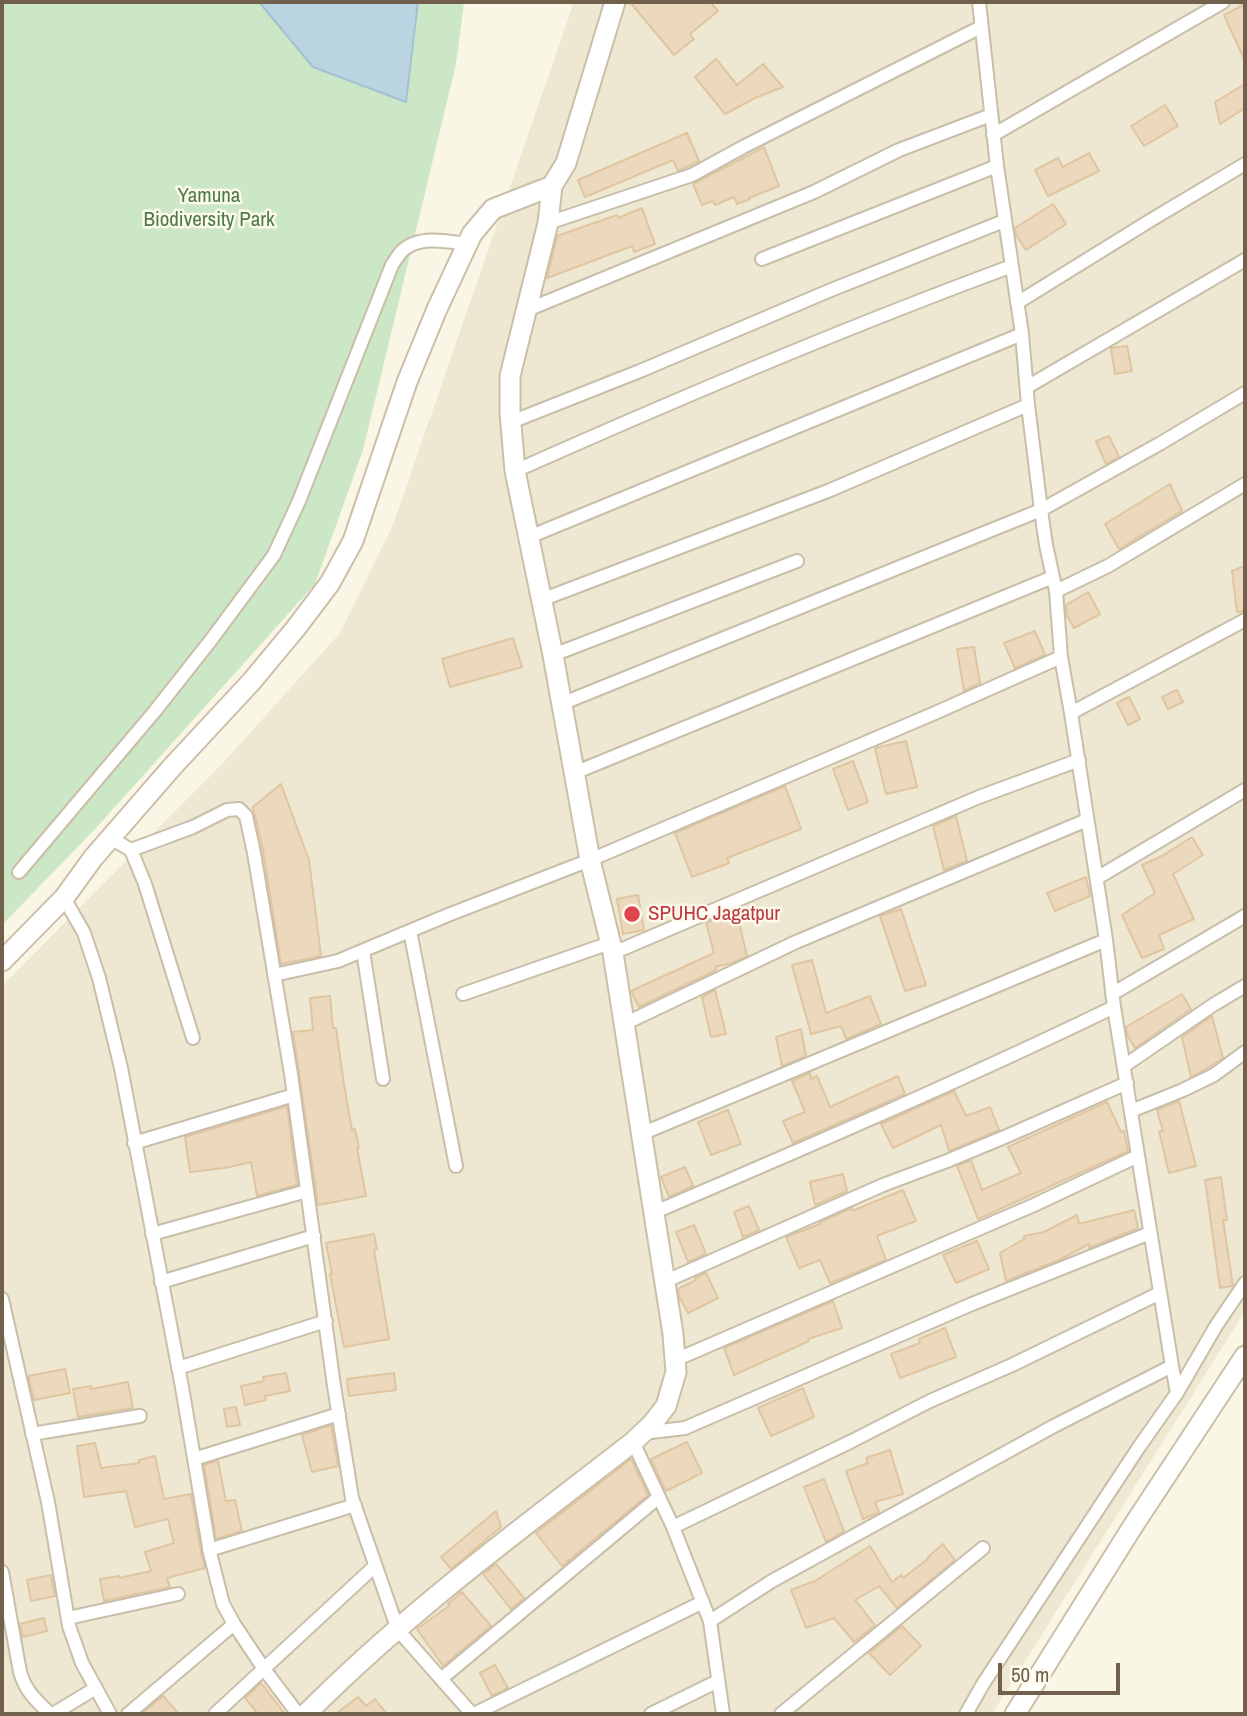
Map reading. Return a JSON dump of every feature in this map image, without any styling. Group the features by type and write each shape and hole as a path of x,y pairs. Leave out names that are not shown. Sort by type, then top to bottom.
{"street":[{"path":"306,1714 339,1681 452,1583 638,1438 666,1406 676,1372 666,1281 612,948 590,860 516,471 511,422 510,376 548,223 552,186 566,163 615,2"},
{"path":"979,2 1004,221 1022,334 1041,510 1056,591 1061,657 1177,1393"},
{"path":"993,135 1223,2"},
{"path":"548,223 692,175 981,27"},
{"path":"527,310 814,192 899,150 991,115"},
{"path":"1017,303 1245,164"},
{"path":"762,259 997,166"},
{"path":"2,961 64,898 93,858 251,681 330,583 353,541 407,382 471,234 493,209 552,186"},
{"path":"511,422 1004,221"},
{"path":"19,872 155,711 274,555 299,501 392,265 403,249 424,241 445,240 467,244"},
{"path":"1027,387 1245,260"},
{"path":"516,471 666,404 916,302 1012,266"},
{"path":"528,537 1022,334"},
{"path":"561,704 1041,510 1245,393"},
{"path":"541,600 828,491 1028,405"},
{"path":"1056,591 1108,566 1245,484"},
{"path":"553,655 797,561"},
{"path":"574,773 1053,577"},
{"path":"1071,713 1245,620"},
{"path":"274,975 338,961 590,860 1061,657"},
{"path":"463,994 612,948 979,797 1079,760"},
{"path":"1097,878 1245,790"},
{"path":"131,850 193,827 227,810 239,809 246,816 294,1095 339,1414 355,1504 398,1630 473,1714 703,1602"},
{"path":"624,1024 796,942 1087,820"},
{"path":"112,839 131,850 145,884 193,1038"},
{"path":"64,898 84,933 99,978 121,1068 178,1368 209,1550 223,1604 264,1670 298,1714"},
{"path":"655,1212 1004,1059 1113,1000 1245,916"},
{"path":"410,931 456,1166"},
{"path":"641,1134 1106,940"},
{"path":"363,951 383,1079"},
{"path":"1124,1066 1245,986"},
{"path":"1131,1111 1214,1075 1245,1052"},
{"path":"666,1281 883,1185 1007,1136 1127,1083"},
{"path":"134,1143 294,1095"},
{"path":"675,1360 1034,1205 1138,1156"},
{"path":"152,1234 307,1191"},
{"path":"638,1438 685,1428 972,1304 1150,1233"},
{"path":"161,1282 314,1236"},
{"path":"966,1714 1177,1393 1245,1283"},
{"path":"673,1527 930,1401 1012,1365 1160,1293"},
{"path":"2,1299 48,1502 68,1618 82,1663 110,1714"},
{"path":"178,1368 326,1321"},
{"path":"1015,1714 1133,1526 1245,1356"},
{"path":"710,1620 784,1574 1055,1426 1172,1366"},
{"path":"194,1459 339,1414"},
{"path":"32,1434 140,1416"},
{"path":"638,1438 659,1497 710,1620 723,1714"},
{"path":"441,1679 659,1497"},
{"path":"209,1550 355,1504"},
{"path":"781,1714 983,1548"},
{"path":"215,1714 375,1566"},
{"path":"2,1572 20,1672 29,1693 52,1714 96,1688"},
{"path":"68,1618 178,1594"},
{"path":"128,1714 234,1624"},
{"path":"651,1714 718,1681"}],"shaded area":[{"path":"574,2 1245,2 1245,1311 992,1714 2,1714 2,986 223,763 340,633 393,525"}],"green space":[{"name":"Yamuna Biodiversity Park","path":"2,2 464,2 456,64 363,450 315,584 96,828 2,925"}],"water":[{"path":"259,2 418,2 406,102 313,67"}],"building":[{"path":"630,2 710,2 718,11 690,34 694,39 674,55"},
{"path":"1245,4 1245,61 1224,15"},
{"path":"716,59 737,85 763,64 783,87 725,114 695,77"},
{"path":"1245,84 1245,108 1220,124 1215,102"},
{"path":"1165,105 1178,126 1144,146 1131,126"},
{"path":"687,133 699,161 678,171 673,160 585,197 578,180"},
{"path":"764,147 779,186 737,204 734,197 715,205 713,201 702,205 693,184"},
{"path":"1089,153 1099,171 1048,196 1035,170 1058,158 1063,167"},
{"path":"1053,204 1066,224 1026,250 1016,235 1015,228"},
{"path":"642,208 655,244 634,252 632,246 547,278 557,236"},
{"path":"1127,346 1132,371 1115,374 1111,348"},
{"path":"1109,436 1119,457 1106,464 1096,441"},
{"path":"1170,484 1182,511 1119,549 1105,524"},
{"path":"1245,566 1245,611 1237,612 1232,571"},
{"path":"1088,592 1100,614 1074,628 1067,616 1066,605"},
{"path":"1035,631 1045,655 1015,668 1004,643"},
{"path":"513,638 522,667 450,687 442,659"},
{"path":"974,647 980,683 964,691 957,649"},
{"path":"1177,690 1183,702 1168,709 1162,697"},
{"path":"1129,697 1140,719 1128,725 1117,703"},
{"path":"906,741 917,787 886,794 875,748"},
{"path":"853,761 868,802 848,810 833,769"},
{"path":"281,784 309,860 321,956 281,964 263,851 253,807"},
{"path":"785,786 801,829 727,858 729,863 692,877 675,833"},
{"path":"956,816 967,861 944,870 933,826"},
{"path":"1192,837 1203,855 1173,874 1194,919 1159,935 1164,949 1142,958 1122,915 1155,893 1142,865"},
{"path":"1086,877 1090,896 1055,911 1047,893"},
{"path":"638,895 644,930 623,934 617,899"},
{"path":"901,909 926,985 905,991 880,916"},
{"path":"736,910 747,956 715,967 716,970 639,1007 631,991 714,953 706,923"},
{"path":"812,960 826,1013 870,996 881,1024 846,1039 841,1026 811,1034 792,965"},
{"path":"715,990 726,1034 711,1037 702,997"},
{"path":"1182,994 1191,1009 1135,1048 1127,1035 1126,1027"},
{"path":"330,996 333,1028 336,1028 352,1130 355,1129 366,1196 318,1205 293,1032 313,1030 310,998"},
{"path":"1212,1016 1223,1058 1191,1077 1182,1037"},
{"path":"801,1029 806,1056 782,1066 776,1037"},
{"path":"810,1073 811,1079 817,1076 830,1107 898,1076 905,1094 793,1143 783,1121 805,1112 792,1081"},
{"path":"954,1091 966,1116 990,1107 999,1130 949,1151 941,1125 893,1148 881,1124"},
{"path":"1179,1101 1196,1166 1169,1173 1157,1110"},
{"path":"1107,1102 1121,1132 1124,1131 1128,1151 978,1219 957,1166 971,1160 982,1190 1021,1173 1008,1147"},
{"path":"287,1106 297,1185 257,1196 251,1162 190,1172 185,1137"},
{"path":"728,1110 741,1144 711,1155 698,1122"},
{"path":"685,1167 693,1186 669,1197 661,1177"},
{"path":"843,1174 847,1191 815,1205 810,1182"},
{"path":"1221,1177 1227,1220 1223,1220 1233,1286 1220,1288 1205,1180"},
{"path":"903,1190 916,1221 877,1236 886,1260 830,1283 820,1260 799,1268 786,1237 852,1208 852,1211"},
{"path":"749,1206 759,1230 743,1237 734,1212"},
{"path":"1134,1210 1138,1228 1089,1248 1089,1244 1059,1260 1006,1281 1000,1253 1024,1239 1024,1236 1044,1232 1077,1215 1079,1224"},
{"path":"694,1225 706,1254 688,1262 676,1232"},
{"path":"374,1234 377,1249 374,1250 389,1339 344,1347 326,1243"},
{"path":"977,1241 989,1269 956,1283 943,1255"},
{"path":"706,1273 718,1298 688,1313 678,1289"},
{"path":"833,1301 842,1328 808,1339 809,1341 734,1375 724,1348"},
{"path":"945,1328 956,1357 900,1378 891,1354 920,1343 919,1339"},
{"path":"65,1369 70,1393 34,1400 28,1376"},
{"path":"286,1373 290,1391 265,1396 266,1400 245,1405 241,1386 264,1381 263,1377"},
{"path":"394,1373 396,1390 349,1396 347,1379"},
{"path":"128,1382 133,1408 78,1417 73,1389 91,1386 91,1389"},
{"path":"803,1388 814,1417 771,1436 758,1408"},
{"path":"236,1407 240,1425 227,1427 224,1409"},
{"path":"331,1425 338,1466 312,1472 302,1435"},
{"path":"687,1442 702,1473 666,1491 651,1459"},
{"path":"95,1443 101,1468 139,1463 139,1460 155,1456 164,1499 191,1494 205,1568 167,1578 170,1587 104,1601 100,1579 151,1571 145,1552 174,1543 168,1519 135,1527 126,1491 84,1497 77,1446"},
{"path":"890,1450 903,1494 875,1502 879,1512 863,1519 846,1471 868,1463 866,1458"},
{"path":"631,1459 648,1495 562,1566 536,1533"},
{"path":"218,1461 226,1501 235,1500 242,1531 216,1539 204,1465"},
{"path":"824,1479 844,1531 826,1542 804,1487"},
{"path":"496,1511 501,1527 451,1569 441,1557"},
{"path":"943,1544 955,1560 897,1608 879,1586 855,1600 875,1625 854,1642 834,1618 806,1628 791,1590 815,1581 870,1546 892,1582 901,1575 903,1578"},
{"path":"496,1564 524,1598 511,1609 483,1574"},
{"path":"51,1575 55,1596 31,1601 27,1580"},
{"path":"462,1592 491,1626 443,1666 417,1629 449,1606"},
{"path":"44,1618 47,1631 23,1637 20,1624"},
{"path":"902,1626 921,1646 890,1675 869,1653"},
{"path":"495,1665 508,1688 492,1696 480,1673"},
{"path":"261,1683 285,1714 258,1714 245,1698"},
{"path":"163,1696 179,1714 141,1714"},
{"path":"358,1697 366,1706 375,1699 387,1714 336,1714"}],"place":[{"name":"SPUHC Jagatpur","path":"632,914"}]}
